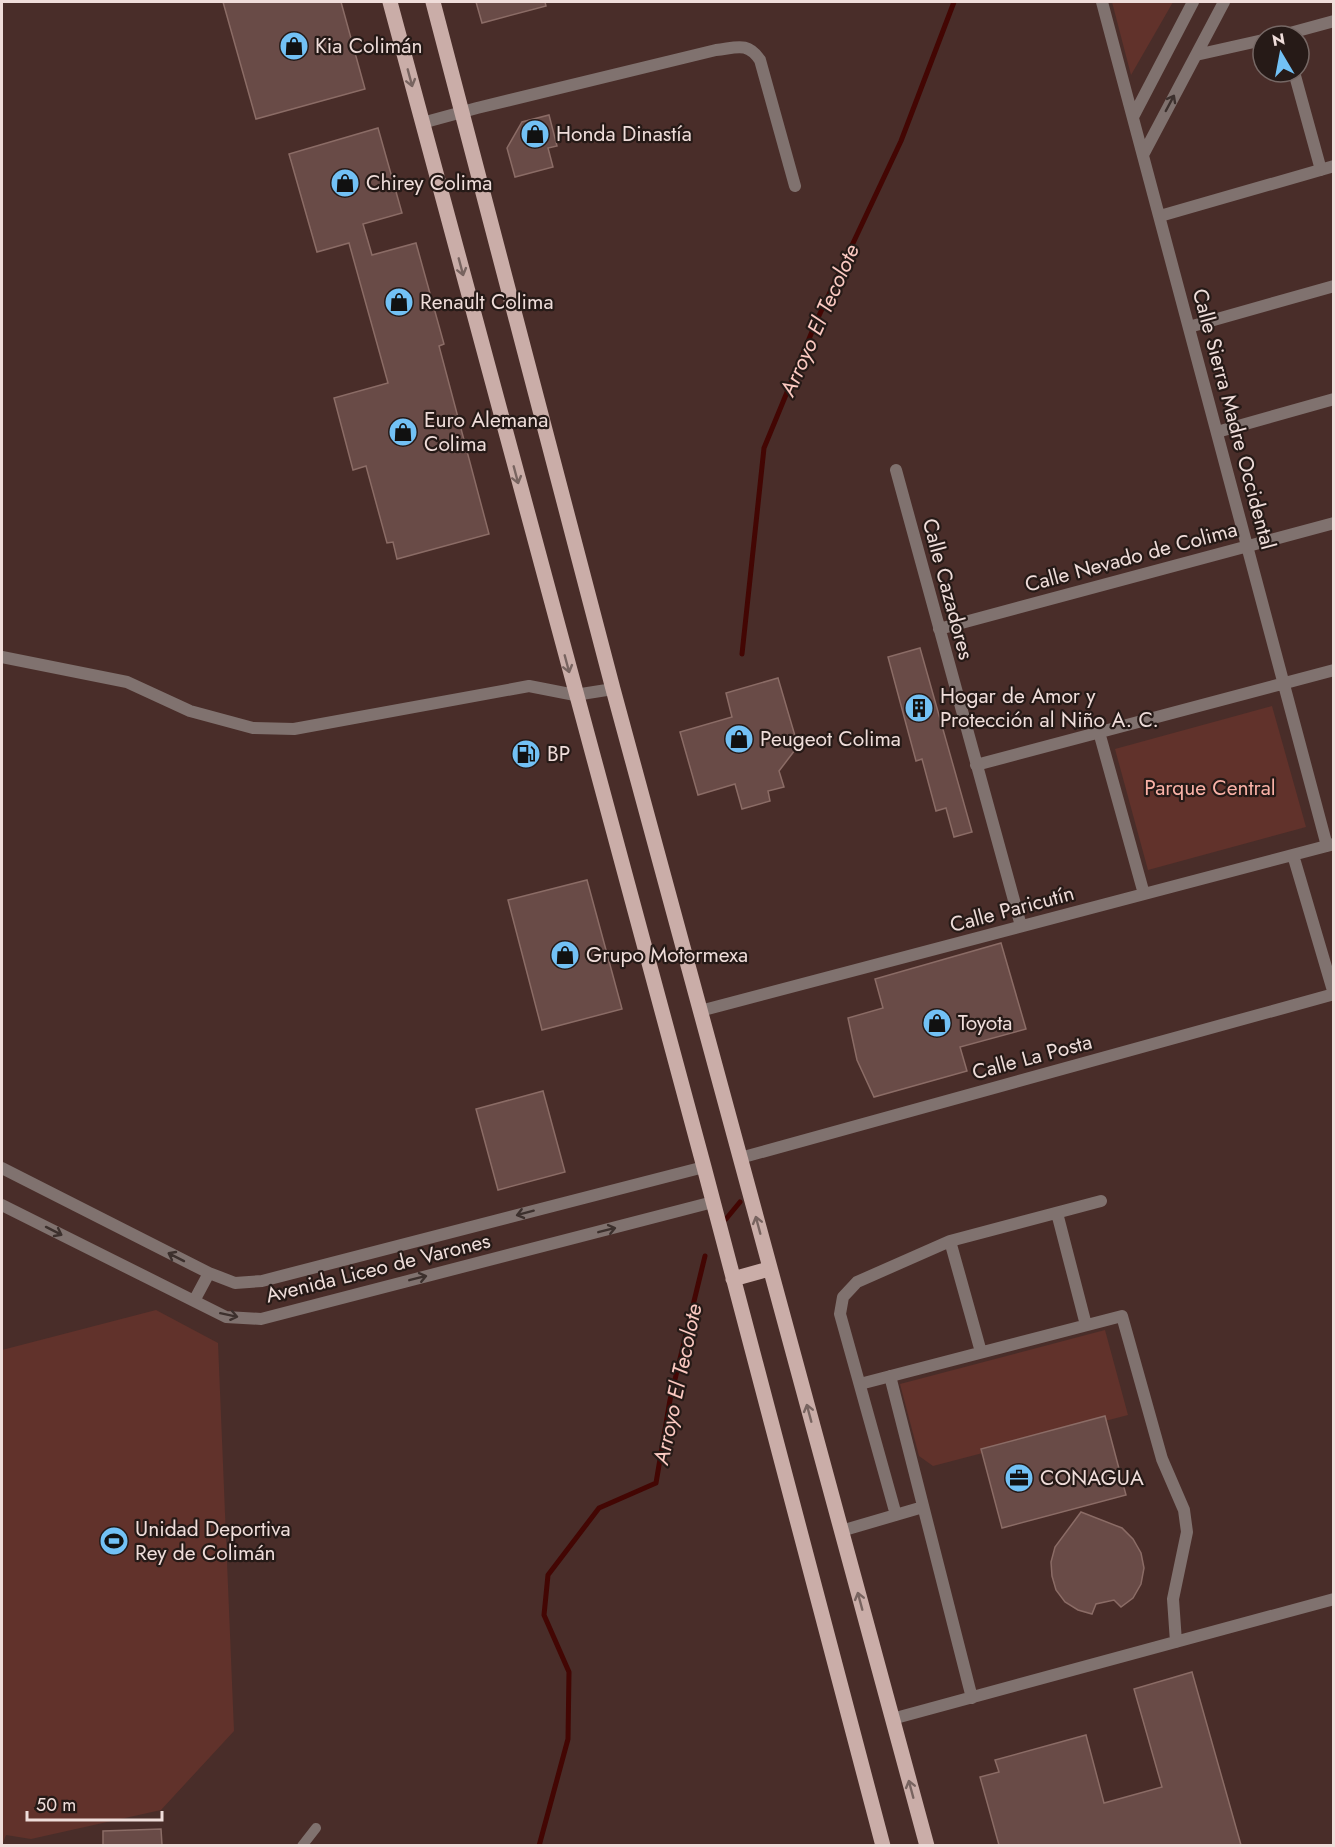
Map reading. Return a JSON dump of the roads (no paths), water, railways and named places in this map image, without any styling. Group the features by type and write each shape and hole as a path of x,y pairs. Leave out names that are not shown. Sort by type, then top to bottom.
{"main road":[{"path":"390,2 704,1167 883,1845"},
{"path":"433,2 613,689 927,1845"},
{"path":"733,1279 770,1269"}],"street":[{"name":"Calle Sierra Madre Occidental","path":"1102,2 1284,683 1330,845"},
{"path":"1133,117 1193,2"},
{"path":"1143,155 1224,2"},
{"path":"1311,28 1334,21"},
{"path":"1196,55 1251,43"},
{"path":"422,123 716,50 745,47 753,50 760,60 795,186"},
{"path":"1296,84 1321,170"},
{"path":"1160,216 1334,166"},
{"path":"1189,327 1334,286"},
{"path":"1217,432 1334,399"},
{"name":"Calle Cazadores","path":"896,470 1021,926"},
{"name":"Calle Nevado de Colima","path":"939,629 1334,523"},
{"path":"2,657 127,682 190,711 253,728 294,729 529,686 575,695 613,689"},
{"path":"976,765 1334,670"},
{"path":"1099,732 1144,894"},
{"name":"Calle Paricutín","path":"700,1011 1330,845"},
{"path":"1293,855 1334,994"},
{"name":"Calle La Posta","path":"740,1158 1334,994"},
{"name":"Avenida Liceo de Varones","path":"2,1168 209,1273 235,1283 262,1281 704,1167"},
{"path":"896,1515 840,1314 843,1297 856,1282 950,1241 1101,1201"},
{"name":"Avenida Liceo de Varones","path":"2,1205 226,1317 261,1319 713,1202"},
{"path":"1057,1213 1086,1325"},
{"path":"950,1241 981,1352"},
{"path":"194,1301 209,1273"},
{"path":"860,1384 1122,1316 1162,1459 1184,1510 1186,1532 1173,1599 1176,1642"},
{"path":"890,1376 972,1698"},
{"path":"841,1531 923,1508"},
{"path":"892,1719 1334,1599"}],"lane":[{"path":"302,1845 316,1828"}],"waterway":[{"name":"Arroyo El Tecolote","path":"742,654 764,448 816,322 901,141 954,2"},
{"name":"Arroyo El Tecolote","path":"726,1219 740,1202"},
{"name":"Arroyo El Tecolote","path":"539,1846 568,1739 569,1672 544,1615 548,1575 599,1508 656,1483 670,1400 705,1256"}],"place":[{"name":"Kia Colimán","path":"294,46"},
{"name":"Honda Dinastía","path":"535,134"},
{"name":"Chirey Colima","path":"345,183"},
{"name":"Renault Colima","path":"399,302"},
{"name":"Euro Alemana Colima","path":"403,432"},
{"name":"Hogar de Amor y Protección al Niño A. C.","path":"919,708"},
{"name":"Peugeot Colima","path":"739,739"},
{"name":"BP","path":"526,754"},
{"name":"Grupo Motormexa","path":"565,955"},
{"name":"Toyota","path":"937,1023"},
{"name":"CONAGUA","path":"1019,1478"},
{"name":"Unidad Deportiva Rey de Colimán","path":"114,1541"}],"park label":[{"name":"Parque Central","path":"1210,788"}]}
